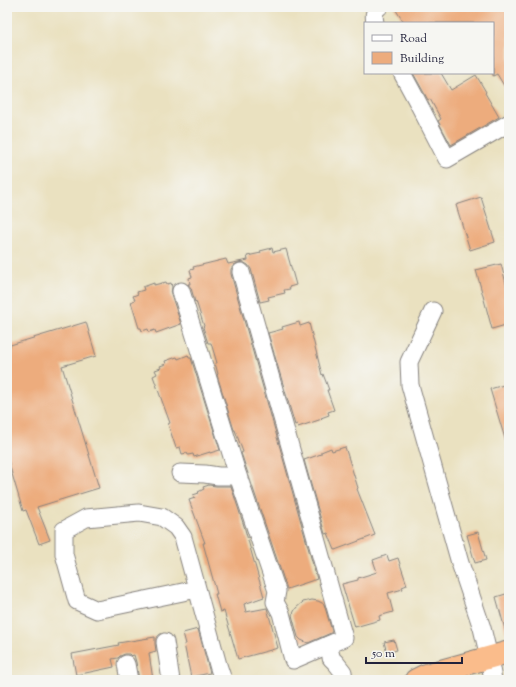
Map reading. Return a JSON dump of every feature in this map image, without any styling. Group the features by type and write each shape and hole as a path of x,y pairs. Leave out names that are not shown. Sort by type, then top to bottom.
{"highway":[{"path":"416,680 426,675 499,654"}],"street":[{"path":"375,22 374,14 379,7"},
{"path":"403,74 447,159 509,123"},
{"path":"181,291 238,476 277,591 275,602 281,613 293,660 344,638 240,272"},
{"path":"433,311 409,362 410,385 460,563 482,628 499,654 493,680"},
{"path":"180,473 238,476"},
{"path":"197,589 97,610 77,601 64,554 64,530 86,518 140,513 162,517 176,527 183,538 223,680"},
{"path":"165,642 171,680"},
{"path":"328,645 331,658 343,672 344,680"}],"building":[{"path":"394,7 509,7 509,94 497,74 493,76 494,22 403,22"},
{"path":"414,74 442,74 451,90 476,75 499,117 451,145 438,121 441,119 430,99 428,100"},
{"path":"481,197 495,242 470,250 456,205"},
{"path":"272,248 273,252 286,249 296,285 289,287 290,289 284,290 285,293 268,297 269,300 260,302 251,269 248,265 243,262 234,265 231,269 231,274 317,579 287,589 241,453 243,452 234,430 217,375 215,363 217,363 211,343 208,343 196,301 195,302 191,288 188,284 190,284 189,278 192,277 190,270 194,269 193,267 226,259 228,264 248,260 247,256 261,253 260,251"},
{"path":"501,264 509,295 509,324 492,329 476,270"},
{"path":"166,282 167,284 171,283 171,294 181,324 156,333 155,330 149,332 148,329 142,331 141,328 139,328 131,302 135,300 133,296 138,294 137,292 144,290 143,287 154,283 154,285"},
{"path":"86,322 96,356 62,366 99,488 37,507 50,540 39,544 26,510 23,511 7,457 7,346"},
{"path":"299,322 300,326 309,323 322,375 323,374 329,390 327,390 334,410 328,412 329,415 321,418 322,419 298,427 297,424 295,425 268,333 283,329 282,327"},
{"path":"188,355 189,358 191,358 220,450 194,457 193,454 182,454 180,447 176,448 168,424 170,423 153,376 157,374 155,370 166,364 165,361 177,357 178,359"},
{"path":"507,384 509,390 509,442 506,442 490,389"},
{"path":"345,447 358,488 357,489 375,535 335,550 328,533 325,534 304,460 321,454 321,452 331,448 332,451"},
{"path":"209,485 231,486 264,597 244,604 246,612 267,608 278,648 238,659 224,611 220,612 215,594 217,594 203,543 205,543 189,500 195,498 193,495 204,489 203,487"},
{"path":"478,532 486,560 475,563 467,535"},
{"path":"387,555 389,561 398,558 407,585 402,587 403,589 388,593 393,612 379,616 380,620 355,627 342,584 358,580 358,578 377,572 373,560"},
{"path":"509,593 509,632 506,633 496,597"},
{"path":"312,600 324,604 332,631 331,633 308,643 298,637 292,615 296,608 303,602"},
{"path":"198,629 210,673 191,677 183,633"},
{"path":"155,637 156,651 149,653 153,680 139,680 134,655 131,656 129,654 112,659 114,667 76,675 72,654 119,645 118,643"},
{"path":"394,640 397,650 387,653 384,642"}]}
